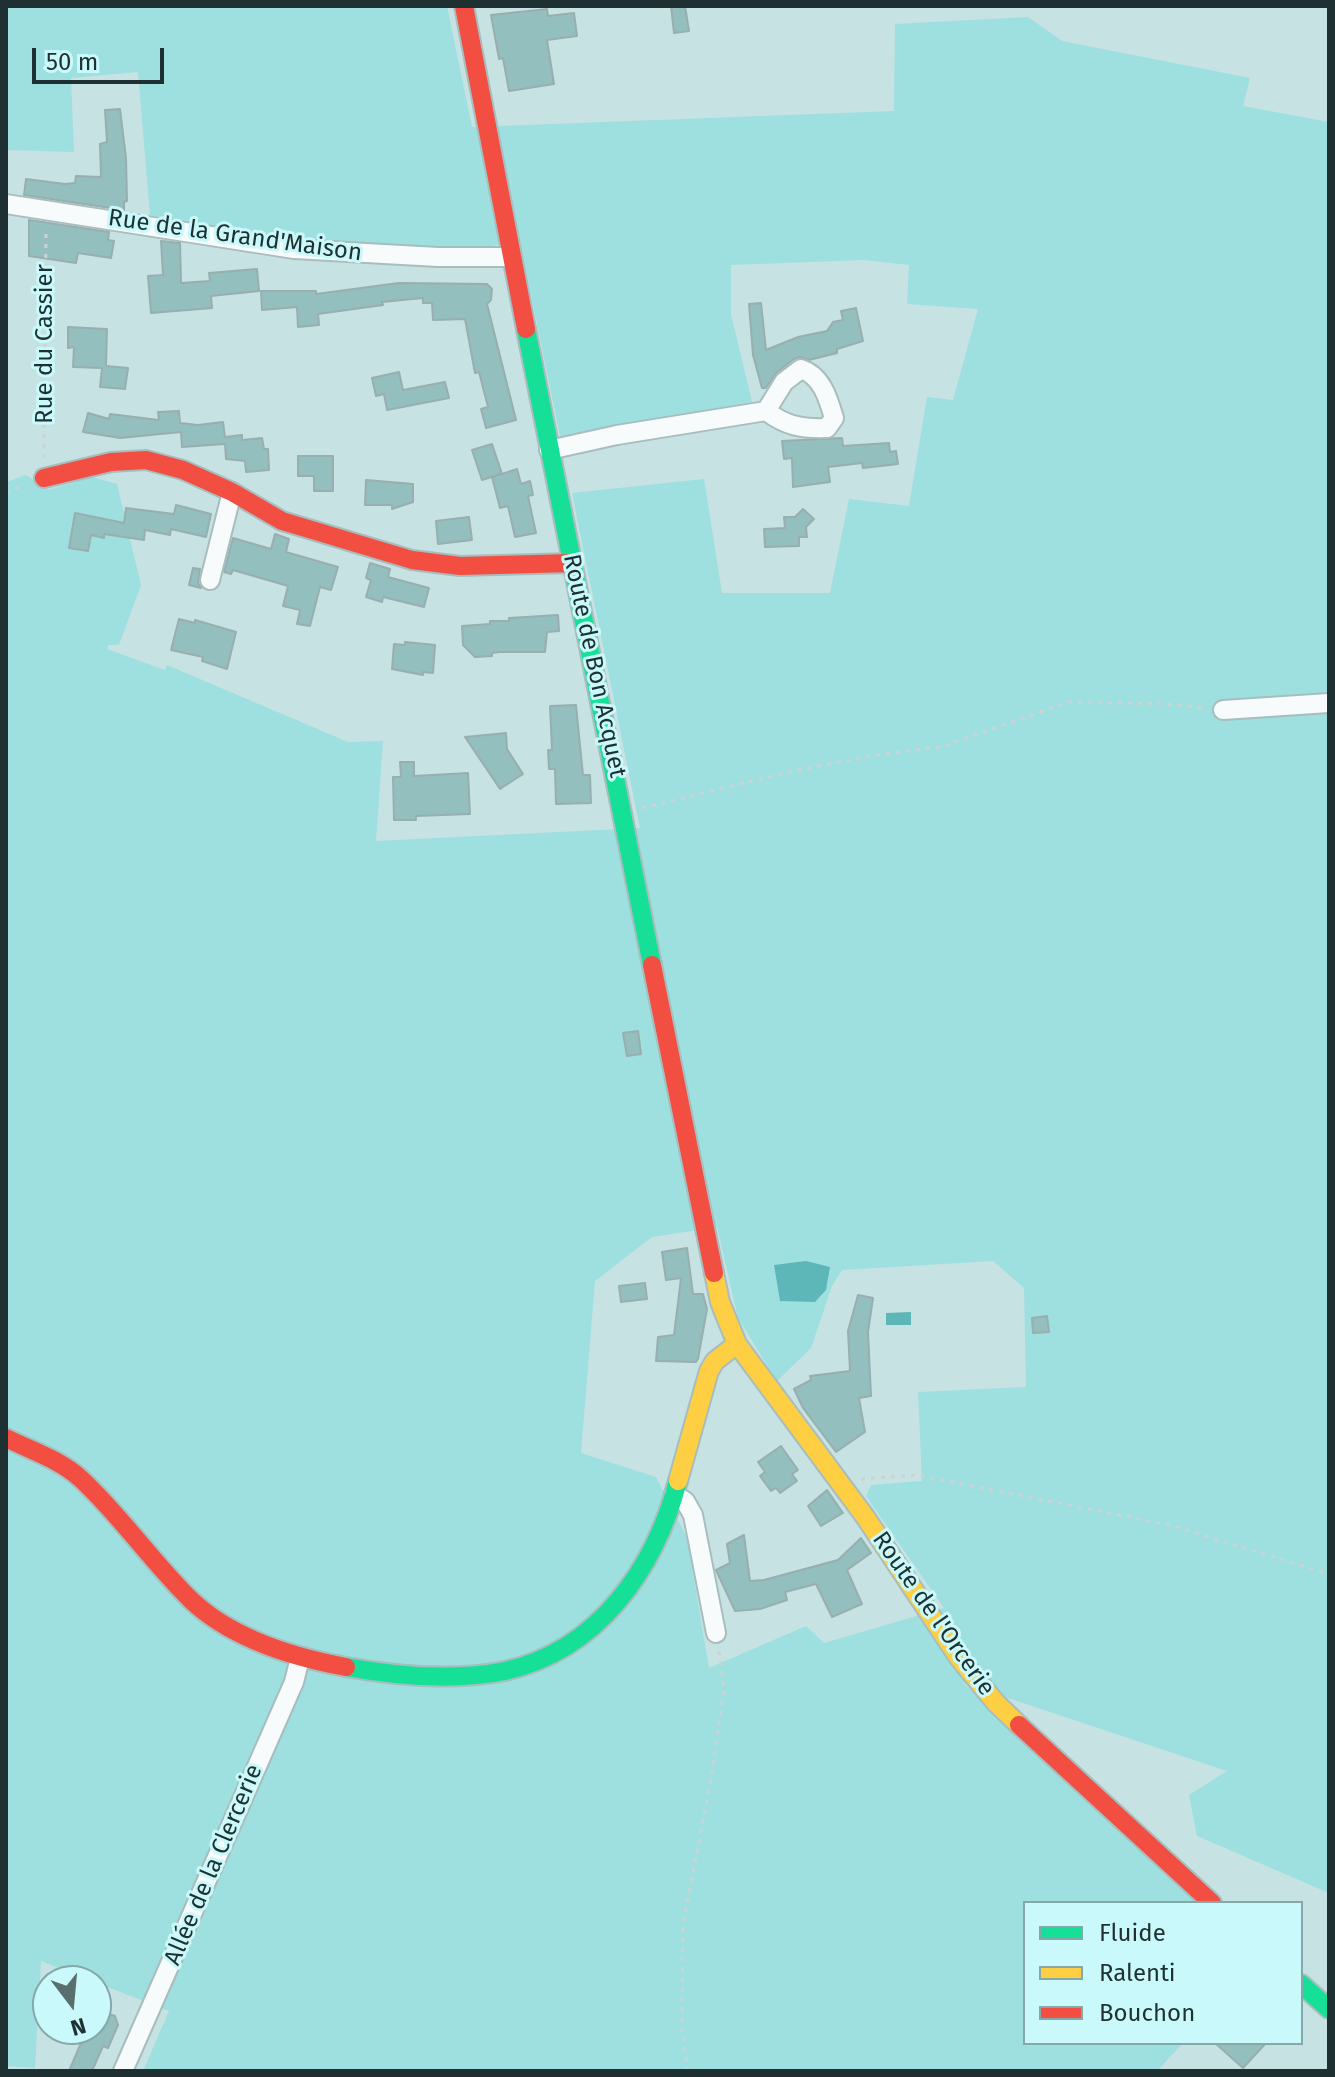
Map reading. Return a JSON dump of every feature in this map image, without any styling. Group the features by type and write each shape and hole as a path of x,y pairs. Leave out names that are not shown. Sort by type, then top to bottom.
{"street":[{"name":"Route de Bon Acquet","path":"464,6 549,450 717,1288 728,1325"},
{"name":"Rue de la Grand'Maison","path":"6,204 294,249 438,257 512,257"},
{"path":"549,450 617,435 766,411"},
{"path":"44,478 111,462 146,460 183,470 232,492 282,521 412,560 460,566 573,563"},
{"path":"210,580 232,492"},
{"path":"1223,710 1329,703"},
{"name":"Route de l'Orcerie","path":"728,1325 737,1344 866,1518 959,1658 996,1703 1210,1901"},
{"path":"6,1438 79,1477 166,1574 211,1618 237,1633 300,1658 334,1666 390,1674 482,1675 513,1668 552,1652 611,1609 639,1574 660,1537 710,1367 737,1344"},
{"path":"674,1494 685,1501 693,1515 716,1633"},
{"name":"Allée de la Clercerie","path":"123,2071 294,1682 300,1658"},
{"path":"1303,1986 1329,2009"}],"path":[{"name":"Rue du Cassier","path":"44,478 46,210"},
{"path":"624,812 793,771 940,747 1069,702 1166,704 1223,710"},
{"path":"838,1481 917,1475 1170,1525 1329,1574"},
{"path":"688,2071 682,2032 683,1925 711,1779 724,1689 716,1633"}],"shaded area":[{"path":"6,6 447,6 472,127 894,111 895,24 1028,17 1062,41 1250,78 1243,106 1329,122 1329,1893 1197,1836 1189,1795 1227,1771 963,1683 1222,1901 1023,1901 1023,2045 1181,2045 1157,2071 143,2071 169,2011 112,1989 112,1965 51,1965 41,1961 41,1965 32,1965 35,2068 6,2066 6,482 26,475 48,490 92,477 117,484 141,585 119,645 108,645 107,649 165,670 167,665 348,742 383,741 376,841 640,828 572,493 704,479 722,593 830,593 849,499 909,506 927,397 953,400 978,309 907,304 909,265 864,260 731,265 731,314 752,402 560,436 520,241 480,248 370,245 248,234 150,215 138,72 71,78 74,152 6,150","holes":["717,1227 738,1318 777,1381 811,1348 832,1286 842,1270 993,1261 1024,1288 1026,1387 918,1392 922,1481 871,1485 866,1496 944,1608 824,1643 806,1626 709,1668 687,1538 656,1477 581,1453 595,1281 652,1237"]},
{"path":"806,1261 830,1267 826,1290 815,1302 780,1301 774,1265"},
{"path":"911,1312 911,1325 886,1325 886,1313"}],"building":[{"path":"671,6 685,6 689,31 674,33"},
{"path":"547,9 548,16 574,13 577,36 547,40 554,84 509,91 491,15"},
{"path":"120,109 126,158 127,201 124,202 124,210 24,195 26,179 65,184 75,183 76,176 101,177 100,144 107,142 105,110"},
{"path":"29,220 109,232 108,240 114,241 111,258 78,253 76,263 29,256"},
{"path":"161,241 180,243 181,283 210,281 209,273 257,269 259,291 211,296 212,308 151,313 148,276 163,275"},
{"path":"399,283 487,284 492,289 491,300 487,304 516,420 486,428 481,409 488,407 479,372 475,373 465,319 433,320 432,303 423,303 423,298 318,314 319,325 298,327 297,307 262,310 261,291 316,291 316,294"},
{"path":"761,303 766,350 798,337 827,331 833,322 843,320 841,311 856,308 863,341 837,349 837,353 809,360 794,359 776,373 766,388 762,388 753,355 749,304"},
{"path":"68,327 107,329 106,366 128,368 125,389 100,387 102,368 73,367 74,347 68,348"},
{"path":"399,372 403,390 445,382 449,398 387,410 384,394 376,396 372,378"},
{"path":"179,411 180,423 198,425 223,422 225,437 242,435 242,440 262,438 264,449 268,449 269,470 246,472 245,461 226,459 225,444 182,447 181,432 120,438 83,432 88,413 109,419 110,414 159,420 158,412"},
{"path":"842,438 843,446 889,443 890,452 896,451 898,464 863,468 862,463 828,467 830,482 793,487 792,458 784,459 782,441"},
{"path":"492,444 502,474 517,469 521,484 530,481 533,495 528,496 536,533 515,537 508,506 500,508 492,477 501,474 482,480 472,450"},
{"path":"298,456 333,456 333,491 314,491 314,476 298,476"},
{"path":"366,480 413,484 413,502 392,509 392,505 365,505"},
{"path":"176,505 211,514 206,537 171,529 170,535 145,530 144,540 91,535 88,551 69,548 75,513 124,523 126,508 174,514"},
{"path":"803,509 814,519 806,527 807,537 799,537 799,546 765,547 764,529 785,528 784,517 795,517"},
{"path":"469,517 472,540 438,544 436,521"},
{"path":"275,534 289,539 286,552 338,567 331,590 320,587 310,626 297,624 300,610 283,606 288,586 233,570 231,574 224,572 233,538 271,549"},
{"path":"370,563 390,569 388,577 429,588 424,607 383,597 382,602 366,597 371,580 366,578"},
{"path":"193,568 200,569 198,583 201,588 189,585"},
{"path":"558,615 559,631 547,632 545,652 500,652 475,657 463,645 462,626 509,621 509,618"},
{"path":"179,619 195,623 195,620 236,632 227,669 202,661 203,657 171,650"},
{"path":"405,642 435,645 433,673 423,672 423,675 392,669 394,644 405,645"},
{"path":"576,705 583,775 590,775 591,803 556,804 555,769 549,769 548,750 552,750 550,706"},
{"path":"506,733 507,749 523,774 500,789 465,737"},
{"path":"400,762 414,762 414,776 468,773 470,814 394,820 393,777 401,777"},
{"path":"638,1031 641,1054 627,1056 623,1033"},
{"path":"687,1248 693,1294 703,1294 707,1309 698,1359 696,1362 656,1361 658,1337 674,1335 681,1278 666,1280 662,1252"},
{"path":"645,1283 647,1299 621,1302 619,1286"},
{"path":"858,1295 873,1298 868,1332 871,1396 859,1398 865,1432 836,1452 803,1408 794,1389 811,1380 810,1376 850,1371 848,1331"},
{"path":"1047,1316 1049,1332 1033,1333 1032,1318"},
{"path":"781,1446 798,1470 792,1474 797,1481 780,1493 776,1488 771,1491 760,1476 765,1472 758,1462"},
{"path":"827,1490 843,1513 821,1526 808,1506"},
{"path":"744,1535 750,1581 838,1560 861,1538 871,1553 847,1570 862,1604 832,1617 816,1584 785,1592 787,1600 760,1609 735,1611 716,1570 730,1563 727,1544"},
{"path":"112,2015 118,2025 112,2039"},
{"path":"80,2045 109,2045 108,2048 103,2046 92,2071 69,2071"},
{"path":"1217,2045 1264,2045 1243,2068"}],"traffic: fast":[{"path":"526,329 652,965"},
{"path":"346,1667 385,1673 466,1676 505,1671 538,1660 568,1645 595,1625 638,1574 668,1513 678,1481"},
{"path":"1303,1986 1329,2009"}],"traffic: slow":[{"path":"714,1273 720,1302 737,1344 866,1518 959,1658 996,1703 1019,1725"},
{"path":"678,1481 709,1371 715,1361 737,1344"}],"traffic: jam":[{"path":"464,6 526,329"},
{"path":"44,478 111,462 146,460 183,470 232,492 282,521 412,560 460,566 573,563"},
{"path":"652,965 714,1273"},
{"path":"6,1438 55,1461 81,1479 207,1614 244,1636 284,1652 346,1667"},
{"path":"1019,1725 1210,1901"}]}
